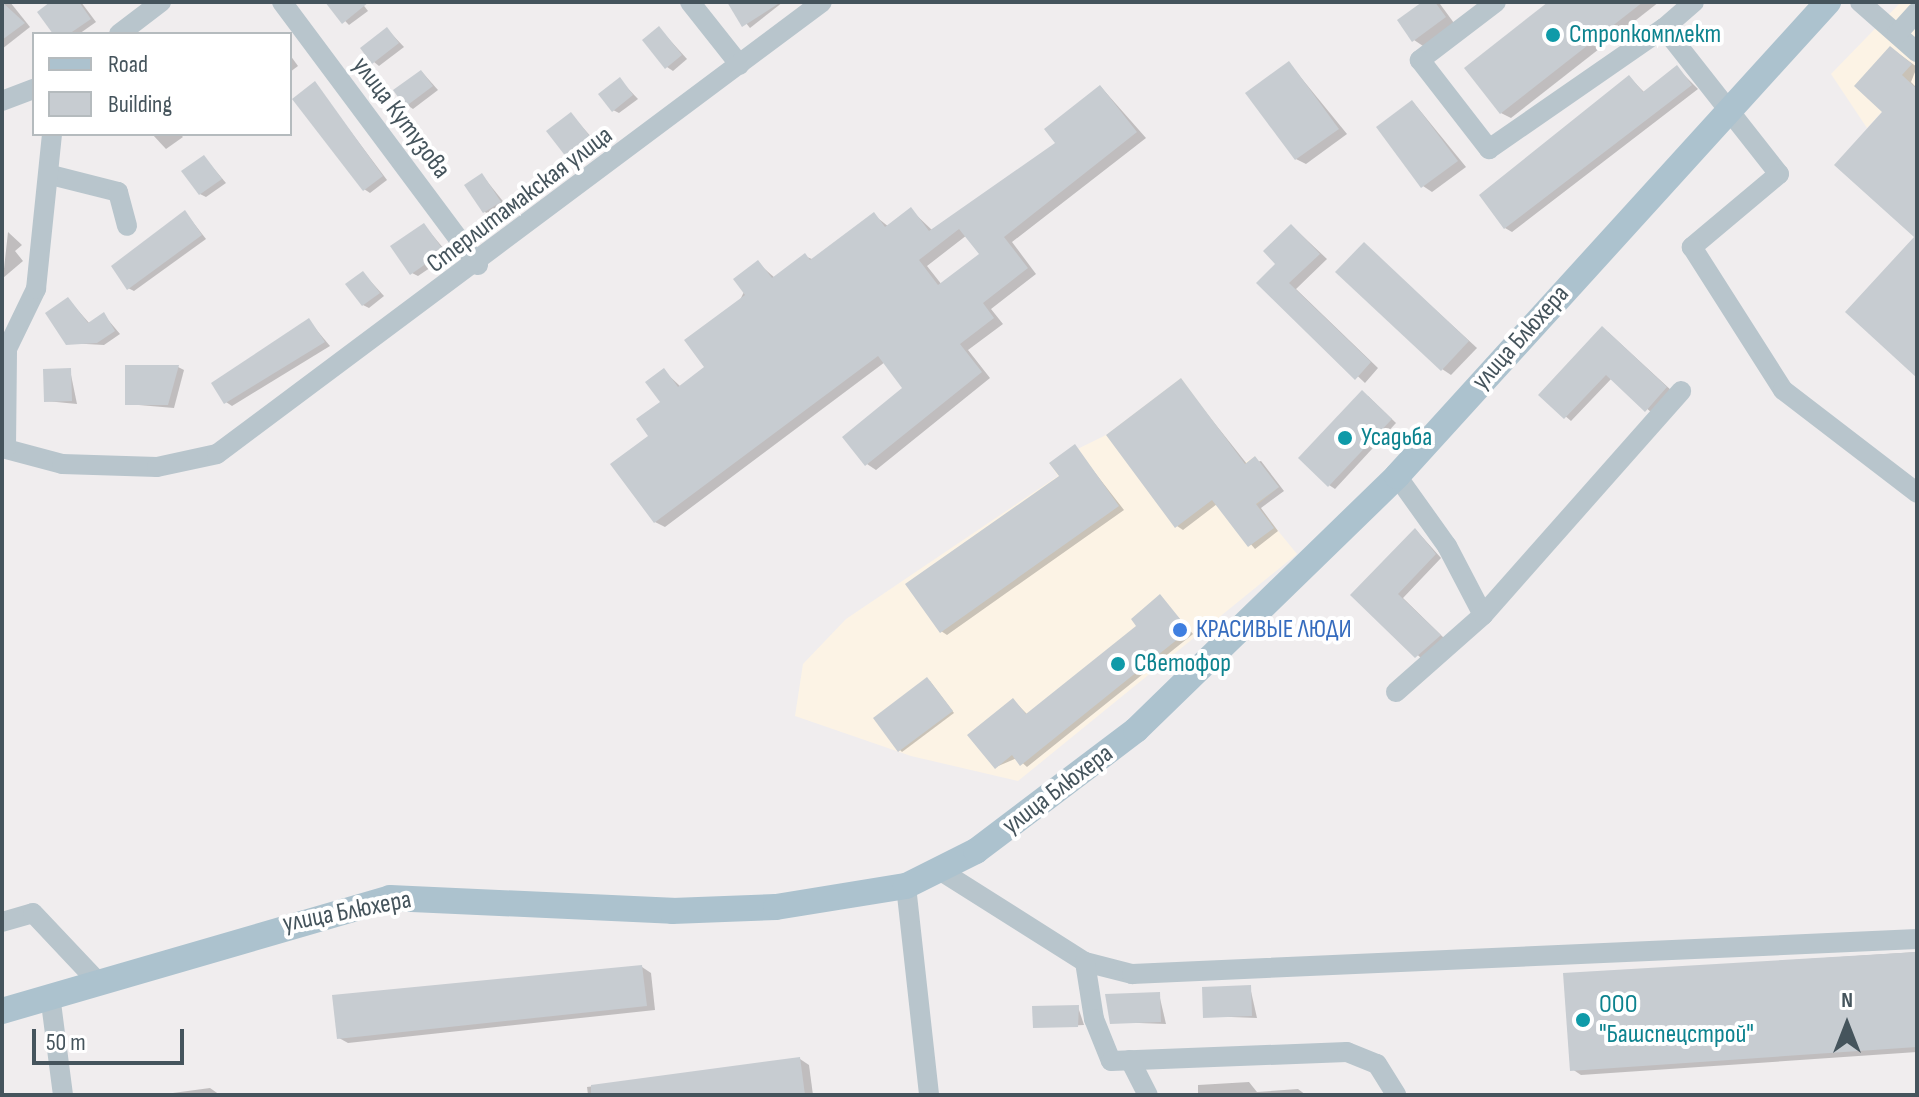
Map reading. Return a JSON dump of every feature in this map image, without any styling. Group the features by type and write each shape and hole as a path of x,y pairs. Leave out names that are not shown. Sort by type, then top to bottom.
{"main road":[{"name":"улица Блюхера","path":"2,1011 390,898 672,911 776,907 906,886 941,871 1136,730 1397,476 1828,2"}],"street":[{"path":"122,32 161,2"},
{"name":"улица Кутузова","path":"282,2 478,265"},
{"path":"690,2 740,65"},
{"name":"Стерлитамакская улица","path":"4,448 62,464 157,467 217,454 247,438 822,2"},
{"path":"1496,2 1420,60 1489,149 1664,28 1694,2"},
{"path":"1860,2 1917,52"},
{"path":"1897,34 1917,12"},
{"path":"1664,28 1731,107 1779,174 1692,247 1783,390 1917,493"},
{"path":"2,101 32,90"},
{"path":"4,448 7,349 36,289 51,175 52,136"},
{"path":"51,175 118,192 127,226"},
{"path":"1396,692 1483,615 1681,391"},
{"path":"1397,476 1447,546 1483,615"},
{"path":"941,871 1085,962 1132,974 1917,939"},
{"path":"906,886 929,1095"},
{"path":"2,922 33,913 97,981"},
{"path":"1085,962 1094,1019 1111,1061 1347,1052 1377,1064 1396,1095"},
{"path":"50,995 63,1095"},
{"path":"1130,1060 1148,1095"}],"shaded area":[{"path":"1901,2 1917,2 1917,88 1909,82 1867,128 1831,74"},
{"path":"1181,378 1244,463 1255,456 1279,487 1257,505 1297,554 1018,781 911,756 795,716 803,664 846,619 1058,476 1049,463 1106,435"}],"building":[{"path":"2,2 25,23 2,40"},
{"path":"50,2 79,2 91,19 72,32 52,32 37,12"},
{"path":"325,2 369,2 342,24"},
{"path":"727,2 781,2 742,27"},
{"path":"1422,2 1435,2 1446,17 1412,42 1397,20"},
{"name":"Стропкомплект","path":"1548,2 1643,2 1500,114 1464,68"},
{"path":"659,26 682,55 665,69 642,40"},
{"path":"387,27 399,43 372,64 360,48"},
{"path":"1890,46 1912,64 1902,75 1917,89 1917,378 1845,312 1914,237 1834,165 1882,112 1854,86"},
{"path":"1289,61 1339,129 1295,160 1245,93"},
{"path":"1677,65 1692,85 1504,229 1479,195 1629,75 1643,92"},
{"path":"421,70 433,86 405,107 393,90"},
{"path":"620,77 633,95 612,112 598,94"},
{"path":"315,81 383,176 363,191 292,99"},
{"path":"1100,85 1137,132 1004,237 1028,268 983,303 994,318 960,344 982,372 865,466 842,437 902,388 878,356 654,523 610,464 648,436 636,419 660,402 645,382 664,368 678,387 704,367 684,340 745,295 733,279 758,260 772,278 805,253 810,260 874,212 885,227 911,207 929,231 1055,143 1044,129","holes":["959,229 979,254 938,285 919,260"]},
{"path":"1412,100 1458,161 1421,188 1376,127"},
{"path":"571,112 595,143 570,162 546,131"},
{"path":"204,155 222,179 199,195 181,171"},
{"path":"482,173 501,202 483,213 464,185"},
{"path":"185,210 202,235 127,290 111,266"},
{"path":"424,223 444,251 410,275 390,246"},
{"name":"Усадьба","path":"1291,224 1320,254 1289,283 1371,362 1355,380 1256,283 1275,264 1263,251"},
{"path":"1364,242 1469,341 1441,371 1335,272"},
{"path":"363,271 380,293 362,306 345,284"},
{"path":"68,297 88,323 104,312 115,331 97,343 66,345 45,313"},
{"path":"309,318 325,342 224,404 211,383"},
{"path":"1602,326 1667,387 1645,412 1606,375 1564,419 1538,395"},
{"path":"125,365 179,365 168,405 125,405"},
{"path":"71,368 72,401 44,402 43,369"},
{"path":"1181,378 1245,464 1255,456 1279,487 1256,504 1274,528 1248,547 1212,500 1175,528 1106,435"},
{"name":"Усадьба","path":"1362,390 1392,419 1328,487 1298,458"},
{"path":"1075,444 1119,506 940,633 905,584 1059,476 1049,463"},
{"path":"1415,528 1436,554 1398,594 1441,635 1415,658 1350,595"},
{"name":"Светофор","path":"1160,594 1189,630 1020,766 1012,755 995,769 967,735 1013,698 1026,714 1136,626 1131,619"},
{"path":"927,677 953,711 898,752 873,718"},
{"path":"1917,952 1917,1047 1570,1071 1563,973"},
{"path":"642,965 647,1006 337,1039 332,995"},
{"path":"1251,985 1252,1016 1203,1018 1202,987"},
{"path":"1160,992 1161,1022 1110,1024 1105,994"},
{"path":"1079,1005 1078,1027 1033,1028 1032,1006"},
{"path":"800,1057 805,1095 591,1095 591,1085"}],"place":[{"name":"Стропкомплект","path":"1553,35"},
{"name":"Усадьба","path":"1345,438"},
{"name":"КРАСИВЫЕ ЛЮДИ","path":"1180,630"},
{"name":"Светофор","path":"1118,664"},
{"name":"ООО \"Башспецстрой\"","path":"1583,1020"}]}
